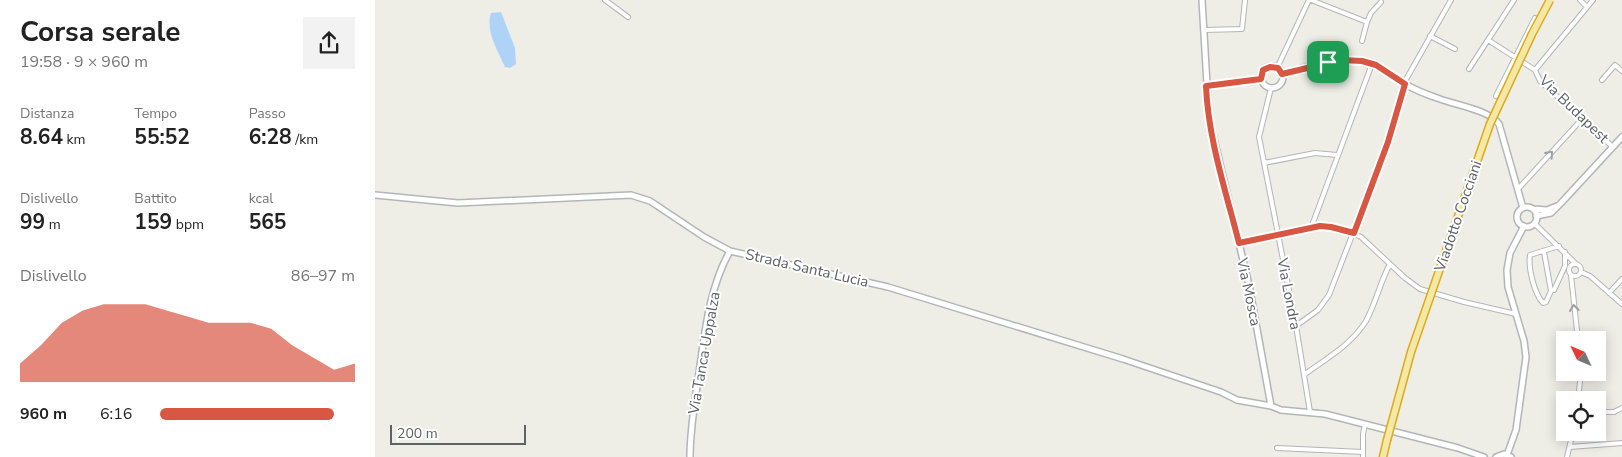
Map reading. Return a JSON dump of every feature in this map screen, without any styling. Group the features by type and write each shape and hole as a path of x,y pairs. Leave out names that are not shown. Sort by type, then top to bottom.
{"highway":[{"name":"Viadotto Cocciani","path":"1383,457 1411,352 1484,140 1505,89 1550,0"}],"street":[{"path":"605,0 628,17"},
{"name":"Via Mosca","path":"1202,0 1207,108 1211,132 1239,243 1271,406"},
{"path":"1204,30 1242,30 1245,0"},
{"path":"1277,68 1310,0 1367,22"},
{"path":"1296,326 1318,310 1326,301 1388,142 1405,84 1451,0"},
{"path":"1469,69 1514,0"},
{"path":"1580,0 1587,7"},
{"path":"1488,40 1535,70 1593,0"},
{"path":"1362,41 1371,13 1381,2"},
{"path":"1496,96 1535,18"},
{"path":"1430,36 1455,49"},
{"path":"1282,74 1335,60 1362,61 1383,69 1405,84 1440,100 1484,114 1497,121 1523,208"},
{"path":"1311,228 1372,64"},
{"path":"1602,80 1615,65 1622,71"},
{"path":"1273,66 1282,74 1282,80 1279,85 1271,88 1265,85 1261,79 1262,73 1266,68 1273,66"},
{"name":"Via Budapest","path":"1535,70 1540,81 1613,147"},
{"path":"1206,86 1261,79"},
{"name":"Via Londra","path":"1271,88 1259,132 1305,374 1310,412"},
{"path":"1518,188 1582,118"},
{"path":"1537,216 1551,213 1622,138"},
{"path":"1264,163 1315,153 1337,156"},
{"name":"Strada Santa Lucia","path":"375,195 458,203 631,195 650,200 730,251 888,287 1131,362 1221,392 1237,400 1271,406 1281,410 1310,412 1357,422 1469,455 1484,457"},
{"path":"1537,216 1534,223 1529,226 1524,226 1517,219 1519,212 1523,208 1547,210 1561,203"},
{"path":"1533,209 1537,216"},
{"path":"1534,223 1581,267 1581,272"},
{"path":"1496,457 1500,455 1509,456 1516,430 1526,357 1523,333 1508,287 1507,270 1510,253 1524,226"},
{"path":"1239,243 1311,228 1331,227 1354,233 1361,237 1413,285 1425,291 1516,314"},
{"path":"1544,252 1551,291 1546,302 1543,303 1536,290 1530,258 1533,254 1559,246"},
{"name":"Via Tanca Uppalza","path":"690,457 690,436 708,316 717,280 730,251"},
{"path":"1565,252 1567,268 1571,275 1577,331"},
{"path":"1305,374 1348,341 1359,330 1369,314 1384,274 1390,264"},
{"path":"1554,290 1567,268 1577,264"},
{"path":"1571,275 1577,276 1581,272"},
{"path":"1581,272 1590,276 1622,304"},
{"path":"1609,293 1622,278"},
{"path":"1606,412 1614,412 1622,408"},
{"path":"1357,422 1363,434"},
{"path":"1363,457 1365,424"},
{"path":"1363,434 1373,426"},
{"path":"1567,457 1571,441"},
{"path":"1570,446 1622,443"},
{"path":"1277,448 1363,452"}],"water":[{"path":"501,12 515,48 516,64 510,68 505,67 491,34 491,13"}],"route":[{"path":"1335,60 1362,61 1376,65 1405,84 1388,142 1354,233 1320,226 1239,243 1211,132 1206,86 1261,79 1263,70 1270,67 1278,68 1282,74 1328,62 1335,60"}]}
